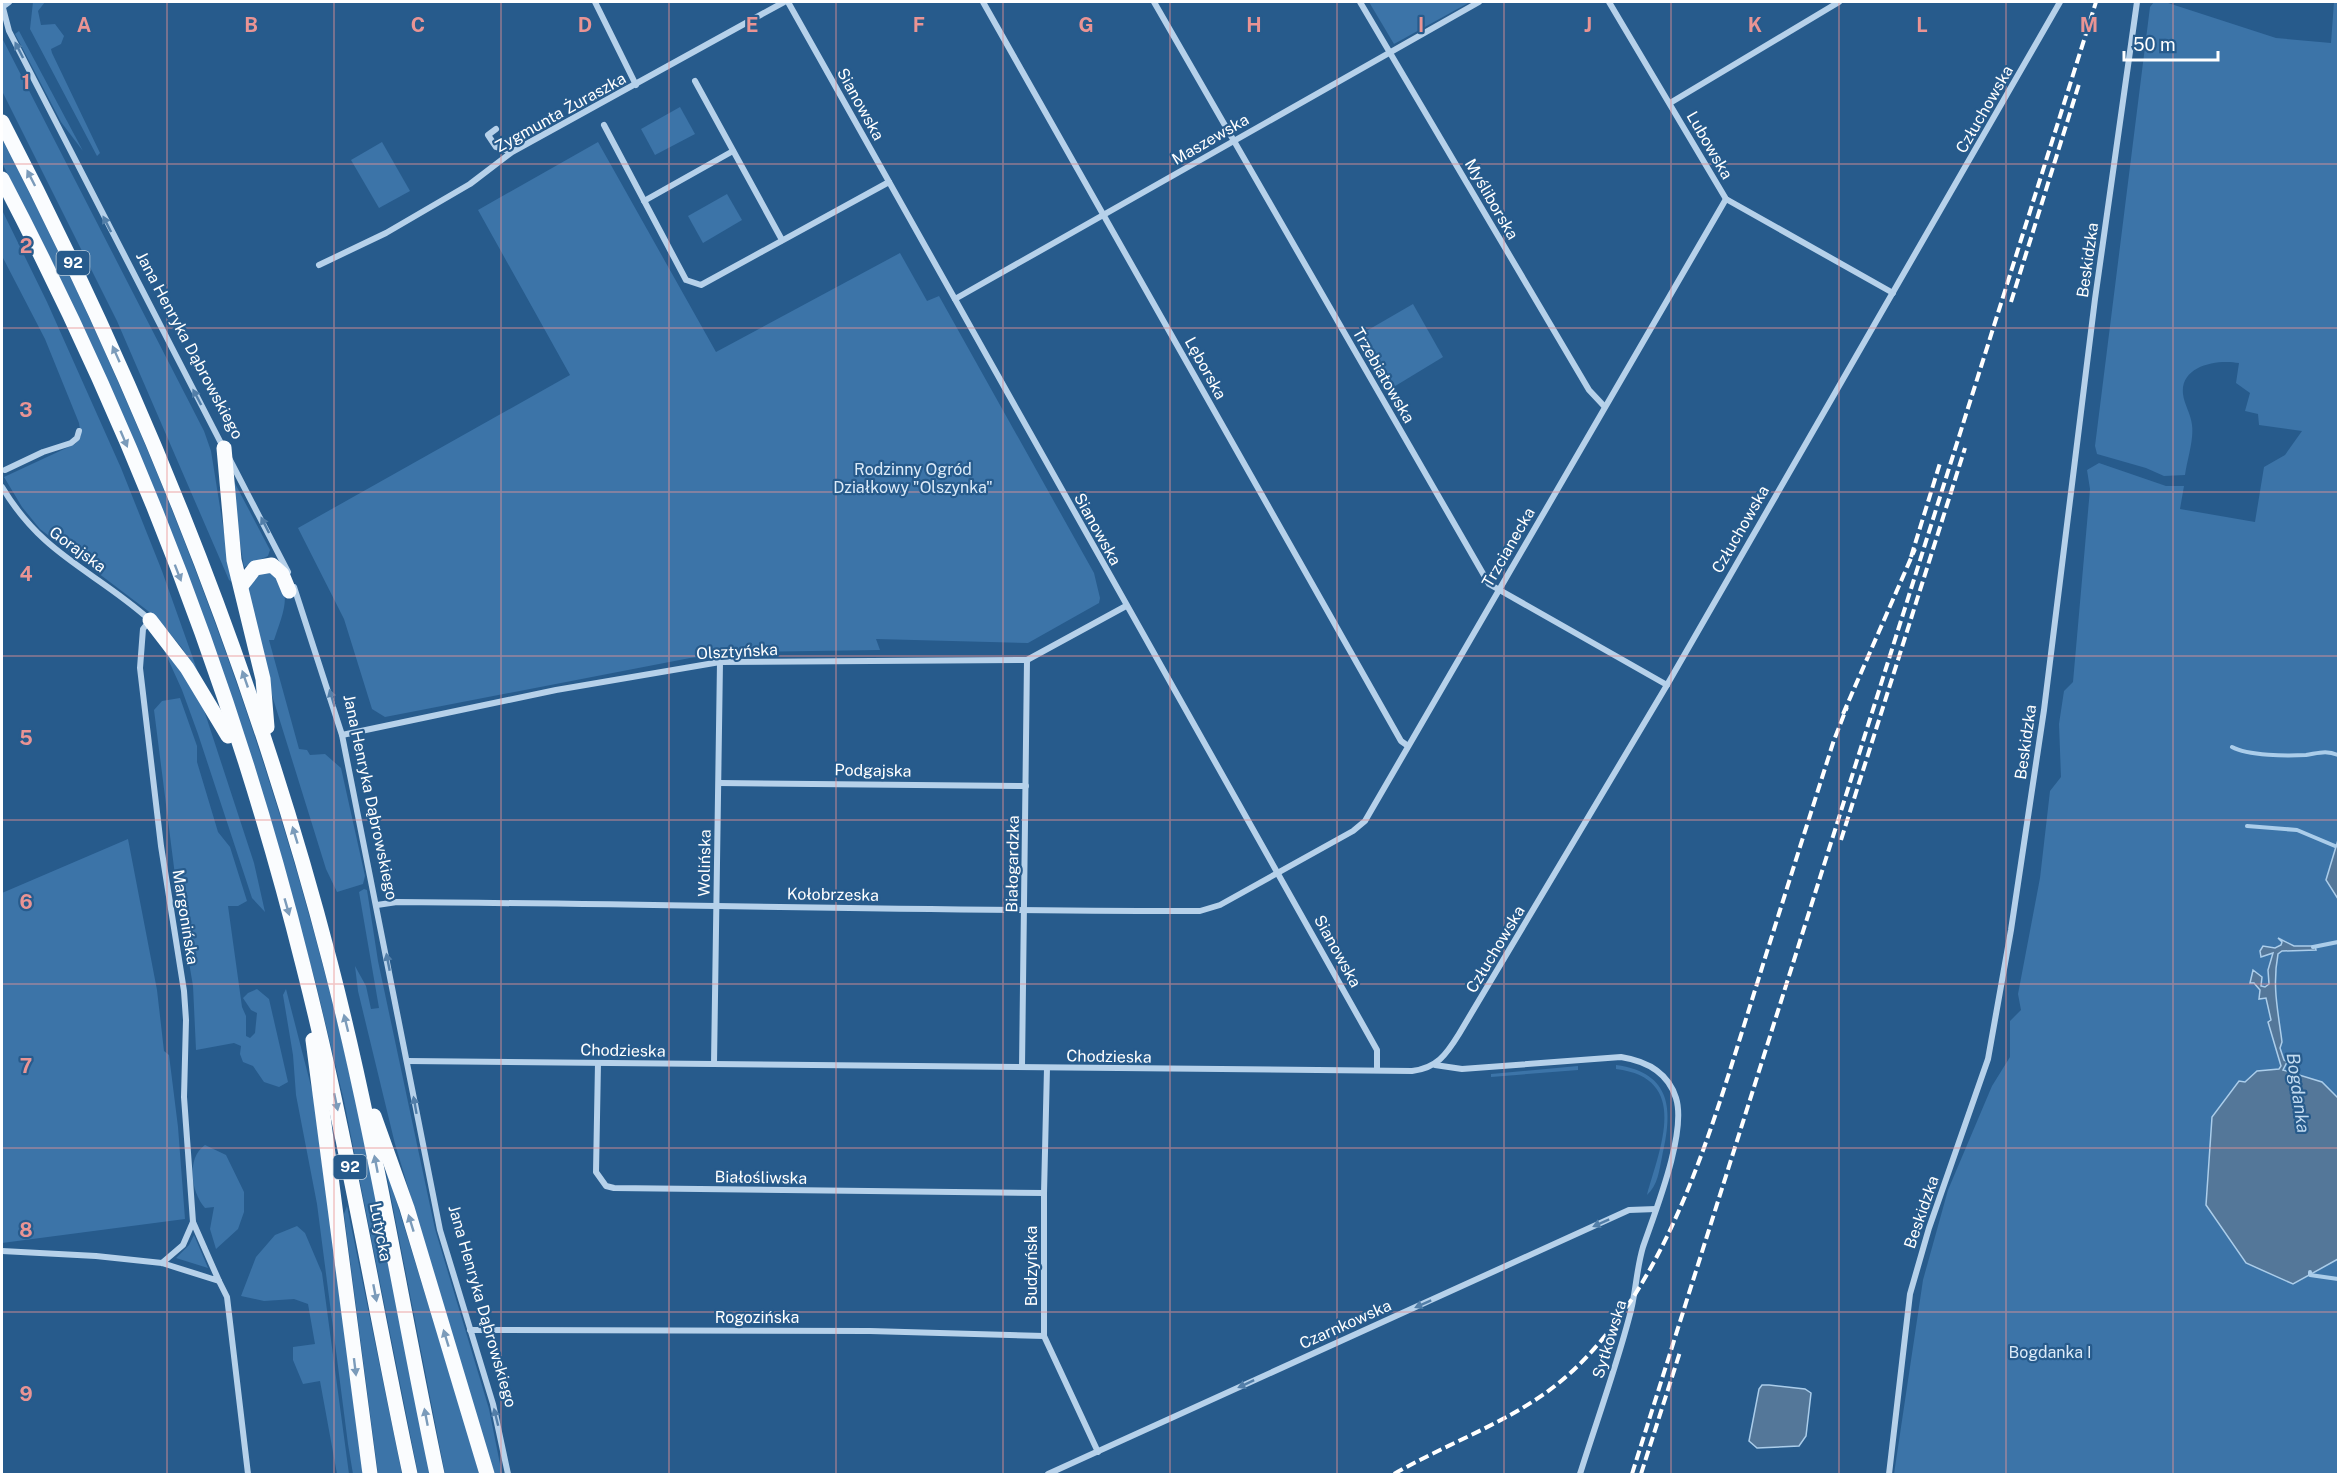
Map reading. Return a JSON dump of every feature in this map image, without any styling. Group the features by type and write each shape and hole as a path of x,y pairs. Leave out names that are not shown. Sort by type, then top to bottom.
{"main road":[{"name":"92","path":"2,122 83,283 140,407 216,598 270,754 320,922 359,1080"},
{"name":"92","path":"2,179 65,306 140,477 202,638 244,762 303,963"},
{"path":"224,448 234,560 263,679 270,754"},
{"path":"241,586 255,568 272,565 282,574 290,591"},
{"path":"150,620 187,668 244,762"},
{"path":"303,963 370,1474"},
{"name":"Lutycka","path":"303,963 342,1130 410,1474"},
{"path":"359,1080 396,1176 487,1474"},
{"name":"Lutycka","path":"359,1080 437,1474"}],"street":[{"path":"595,2 636,85"},
{"name":"Zygmunta Żuraszka","path":"319,265 386,233 470,184 512,152 786,2"},
{"name":"Sianowska","path":"786,2 1278,871 1377,1050 1377,1070"},
{"name":"Lęborska","path":"983,2 1401,741 1408,747"},
{"name":"Trzebiatowska","path":"1154,2 1489,584 1667,686"},
{"name":"Myśliborska","path":"1360,2 1588,390 1605,406"},
{"name":"Maszewska","path":"955,299 1479,2"},
{"name":"Lubowska","path":"1609,2 1726,199 1893,293"},
{"path":"1670,103 1839,2"},
{"name":"Człuchowska","path":"1435,1065 1444,1057 1459,1034 1667,686 2060,2"},
{"name":"Beskidzka","path":"1889,1474 1910,1294 1929,1228 1988,1059 2012,930 2042,722 2095,299 2138,2"},
{"name":"Jana Henryka Dąbrowskiego","path":"5,5 9,31 274,543 303,607 342,735 440,1230 496,1415 508,1474"},
{"path":"695,81 782,240"},
{"path":"603,125 686,280 693,284 701,285 889,182"},
{"path":"496,129 488,135 496,147 512,152"},
{"path":"644,201 733,151"},
{"name":"Trzcianecka","path":"1278,871 1353,831 1365,821 1726,199"},
{"path":"5,470 43,452 71,443 77,438 79,431"},
{"name":"Gorajska","path":"2,487 17,514 58,554 113,591 150,620"},
{"name":"Olsztyńska","path":"342,735 556,690 720,662 1027,660 1126,606"},
{"name":"Margonińska","path":"150,620 143,629 140,668 161,846 184,991 186,1020 184,1096 193,1222 227,1297 248,1474"},
{"name":"Białogardzka","path":"1022,1067 1027,660"},
{"name":"Wolińska","path":"714,1064 720,662"},
{"name":"Podgajska","path":"718,783 1026,786"},
{"name":"Kołobrzeska","path":"377,905 398,902 716,904 1025,912 1208,910 1278,871"},
{"name":"Chodzieska","path":"407,1061 1412,1071 1435,1065 1445,1069 1462,1069 1621,1057 1640,1061 1656,1069 1673,1091 1679,1120 1656,1209"},
{"name":"Białośliwska","path":"597,1063 596,1172 606,1186 614,1188 1044,1193"},
{"name":"Budzyńska","path":"1047,1068 1044,1335 1098,1452"},
{"name":"Czarnkowska","path":"1048,1474 1629,1210 1656,1209"},
{"name":"Sytkowska","path":"1580,1474 1624,1338 1635,1296 1643,1249 1656,1209"},
{"path":"162,1263 183,1245 193,1222"},
{"path":"2,1251 96,1256 162,1263 219,1281"},
{"name":"Rogozińska","path":"470,1330 870,1331 1044,1335"}],"green space":[{"path":"33,2 45,2 38,11 41,25 55,24 64,36 61,44 51,49 52,53 100,153 97,156 30,29"},
{"path":"1369,2 1470,2 1394,44"},
{"name":"Bogdanka I","path":"2154,2 2165,2 2276,38 2331,43 2334,2 2338,2 2338,840 2335,846 2338,847 2338,1474 1894,1474 1923,1280 1948,1190 1992,1086 2010,1057 2010,1021 2021,1010 2018,994 2040,878 2050,791 2061,777 2059,724 2064,691 2073,682 2090,489 2087,470 2099,463 2166,486 2184,486 2180,509 2255,522 2264,467 2285,455 2302,431 2259,425 2258,414 2245,411 2250,393 2236,383 2239,363 2211,363 2194,370 2184,384 2183,394 2192,431 2185,475 2164,476 2146,468 2097,454 2095,446 2150,7"},
{"path":"19,31 83,151 61,122 15,34"},
{"path":"2,38 204,431 211,451 232,582 229,580 117,321 2,91"},
{"path":"680,107 695,134 655,155 641,129"},
{"path":"2,139 53,241 147,449 190,555 266,769 299,879 344,1049 371,1170 430,1474 418,1474 344,1101 316,984 254,768 26,211 2,163"},
{"path":"382,142 410,191 379,208 351,160"},
{"name":"Rodzinny Ogród Działkowy \"Olszynka\"","path":"598,142 716,352 900,253 927,301 939,296 1094,573 1100,598 1099,603 1028,643 876,639 880,650 743,652 690,658 385,717 372,709 344,619 298,528 570,375 478,210"},
{"path":"727,194 742,220 703,243 688,216"},
{"path":"2,210 47,302 121,468 162,571 200,678 182,648 156,617 40,529 22,507 4,477 75,444 81,436 79,423 45,339 2,256"},
{"path":"1413,304 1443,357 1387,391 1356,337"},
{"path":"228,470 270,550 268,556 244,567"},
{"path":"267,571 276,577 285,593 283,611 274,640 269,640 299,749 307,750 310,755 325,754 341,768 365,876 363,884 337,892 326,869 271,692 248,588 251,579"},
{"path":"164,643 203,707 254,863 265,912 252,898 198,734 163,648"},
{"path":"180,698 197,746 197,762 218,832 230,847 247,901 238,906 228,906 242,1007 246,1016 246,1036 250,1038 255,1033 257,1013 251,1010 243,998 257,989 269,999 288,1082 279,1087 264,1082 253,1066 243,1062 240,1054 241,1046 234,1043 196,1050 193,986 177,891 154,710 162,701"},
{"path":"128,839 157,990 164,1051 169,1055 178,1127 185,1219 2,1243 2,893"},
{"path":"367,890 378,961 435,1229 489,1409 502,1474 494,1474 395,1144 358,991 355,966 366,986 371,1009 379,1008 359,892"},
{"path":"286,989 313,1094 363,1474 353,1474 348,1444 317,1204 296,1095 293,1055 283,995"},
{"path":"1616,1065 1635,1069 1649,1076 1659,1085 1664,1097 1667,1110 1666,1140 1658,1178 1647,1195 1663,1137 1662,1100 1654,1086 1639,1075 1616,1069"},
{"path":"1578,1066 1578,1070 1491,1077 1491,1074"},
{"path":"205,1145 226,1155 244,1192 244,1212 238,1229 216,1249 210,1229 214,1207 205,1208 200,1201 193,1175 195,1158"},
{"path":"384,1161 469,1437 479,1474 445,1474"},
{"path":"347,1206 402,1474 378,1474 344,1214"},
{"path":"297,1226 305,1233 322,1273 349,1474 337,1474 320,1381 303,1384 293,1360 293,1347 315,1344 308,1304 294,1299 264,1301 241,1296 256,1257 275,1235"},
{"path":"194,1235 208,1268 176,1258 189,1245"}],"water":[{"path":"2338,840 2338,899 2326,880"},
{"path":"2278,938 2294,946 2315,946 2316,950 2282,951 2278,954 2276,988 2282,1042 2280,1048 2287,1062 2283,1070 2322,1082 2338,1098 2338,1259 2293,1284 2246,1263 2206,1205 2212,1117 2239,1081 2245,1082 2257,1071 2279,1069 2281,1066 2268,1022 2271,1020 2266,998 2259,999 2260,990 2254,983 2250,983 2253,970 2262,977 2261,986 2265,987 2269,984 2268,970 2273,953 2261,957 2260,951 2263,946 2275,948 2281,945 2282,942"},
{"path":"1762,1385 1805,1389 1811,1393 1806,1436 1799,1446 1757,1448 1749,1441 1759,1389"}],"waterway":[{"path":"2232,747 2268,755 2306,755 2326,752 2338,755"},
{"path":"2247,826 2297,830 2335,846"},
{"name":"Bogdanka","path":"2313,947 2338,942"},
{"name":"Bogdanka","path":"2310,1272 2310,1275 2338,1279"}],"railway":[{"path":"1632,1474 2096,2"},
{"path":"2011,302 2079,84"},
{"path":"1841,840 1965,448"},
{"path":"1911,557 1940,463"},
{"path":"1843,714 1915,549"},
{"path":"1394,1474 1505,1418 1548,1391 1567,1376 1603,1339 1633,1297 1659,1251 1702,1153 1834,740 1847,707"},
{"path":"1641,1474 1680,1352"}]}
